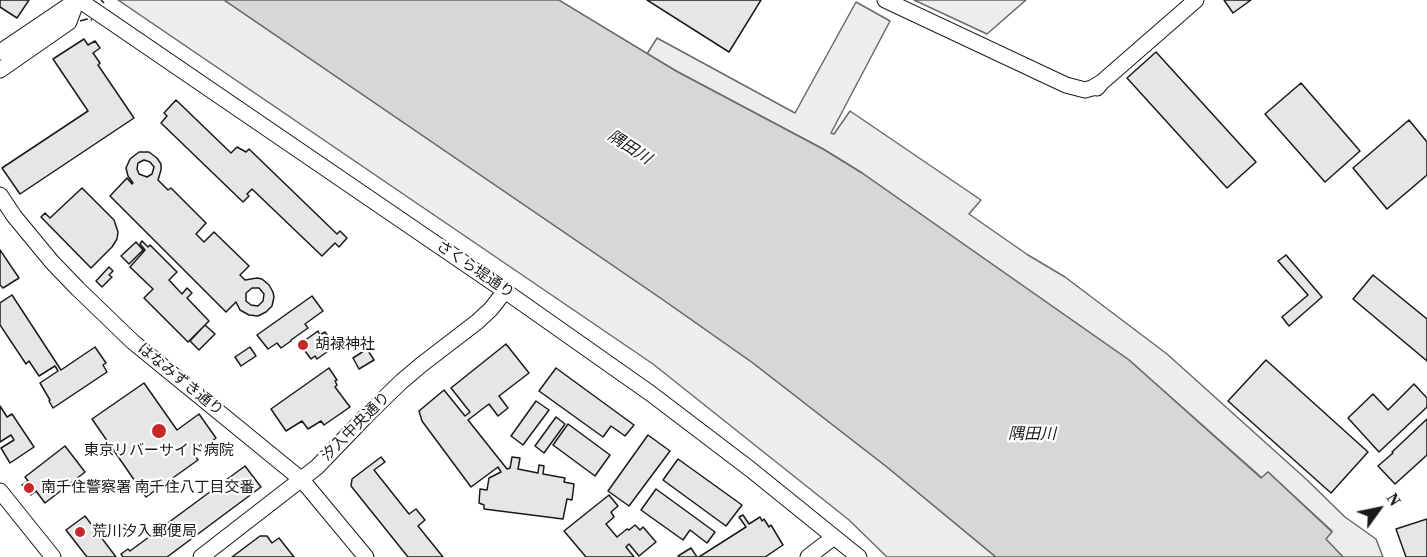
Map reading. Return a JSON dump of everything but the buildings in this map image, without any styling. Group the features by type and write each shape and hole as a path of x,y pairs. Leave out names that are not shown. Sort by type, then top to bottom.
{"street":[{"path":"0,52 78,0"},
{"path":"0,70 69,22 78,0"},
{"name":"さくら堤通り","path":"78,0 505,291 650,393 750,469 859,557"},
{"path":"885,0 1066,85 1085,90 1102,82"},
{"path":"1089,98 1102,82 1196,0"},
{"name":"はなみずき通り","path":"0,195 14,216 52,262 123,334 302,480 366,557"},
{"name":"汐入中央通り","path":"201,557 317,468 401,382 477,322 505,291"},
{"path":"0,491 53,557"},
{"path":"808,557 834,537"}],"shaded area":[{"path":"118,0 224,0 753,363 887,467 996,557 887,557 849,520 653,364"},
{"path":"914,0 1026,0 987,34"},
{"path":"856,2 890,21 831,133 834,134 850,111 981,200 969,214 1028,255 1065,277 1167,354 1345,517 1376,539 1383,557 1343,557 1325,539 1332,531 1268,472 1262,478 1129,360 862,173 823,149 647,54 657,38 795,113"}],"water":[{"name":"隅田川","path":"224,0 559,0 676,71 823,149 862,173 1129,360 1261,478 1268,472 1332,532 1326,539 1343,557 996,557 887,467 753,363"}],"fence":[{"path":"101,0 104,3"},
{"path":"80,21 92,20"}],"place":[{"name":"胡禄神社","path":"303,345"},
{"name":"東京リバーサイド病院","path":"159,431"},
{"name":"南千住警察署 南千住八丁目交番","path":"29,488"},
{"name":"荒川汐入郵便局","path":"80,532"}]}
